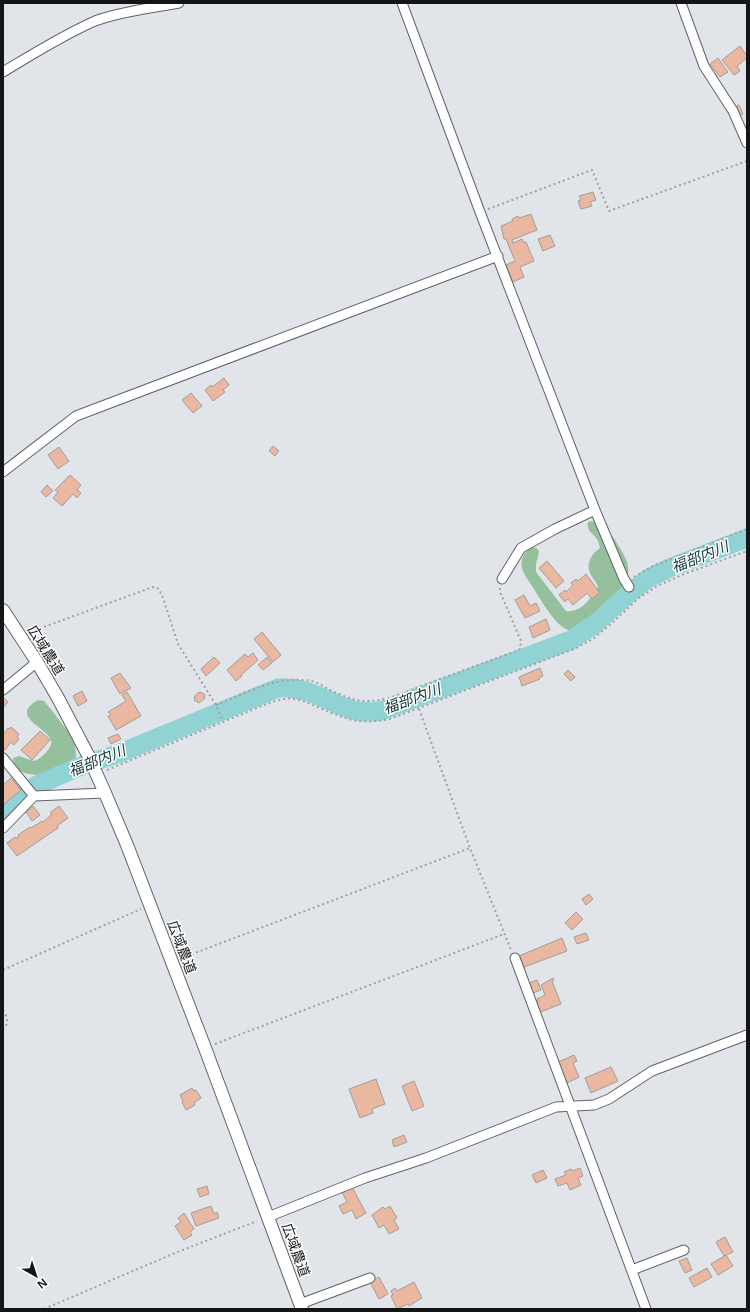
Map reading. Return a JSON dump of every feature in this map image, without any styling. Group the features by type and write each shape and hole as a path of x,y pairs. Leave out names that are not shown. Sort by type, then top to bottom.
{"street":[{"path":"3,72 66,35 96,21 116,15 180,3"},
{"path":"402,3 480,212 595,510 630,587"},
{"path":"681,3 704,66 733,111 747,143"},
{"path":"3,472 76,416 498,256"},
{"path":"502,579 521,548 555,529 595,510"},
{"name":"広域農道","path":"3,610 37,662 64,709 88,755 105,793 205,1048 301,1306"},
{"path":"3,690 37,662"},
{"path":"3,758 34,795"},
{"path":"3,828 34,795 105,793"},
{"path":"515,958 646,1309"},
{"path":"268,1217 365,1178 426,1158 556,1107 594,1105 609,1099 652,1071 747,1035"},
{"path":"632,1270 684,1250"},
{"path":"301,1306 370,1278"}],"path":[{"path":"480,212 592,170 609,211 747,161"},
{"path":"639,598 630,587 653,566 747,529"},
{"path":"95,771 278,700 293,698 349,719 362,722 390,720 574,649 593,639 639,598 657,586 747,551"},
{"path":"216,706 259,687 292,679 312,681 360,702 373,702 389,698 520,649 521,641 500,592 500,582 502,579"},
{"path":"19,636 153,587 159,589 164,598 178,644 216,706 222,722"},
{"path":"419,709 470,848 515,958"},
{"path":"171,962 470,848"},
{"path":"3,970 150,905"},
{"path":"205,1048 504,934"},
{"path":"3,1010 8,1019 8,1023 3,1029"},
{"path":"44,1309 175,1253 268,1217"}],"green space":[{"path":"592,521 604,528 616,541 627,562 628,575 621,593 604,612 582,628 568,630 557,622 542,602 522,569 522,560 531,547 538,549 539,554 536,562 536,572 566,611 577,610 589,600 598,586 589,571 590,560 594,553 600,548 598,541 588,528 588,522"},
{"path":"38,700 44,701 69,733 75,744 76,758 68,766 59,771 34,775 20,770 15,765 13,758 19,756 34,761 43,755 51,746 51,741 48,736 28,717 27,712 30,706"}],"building":[{"path":"740,46 747,58 737,66 740,71 734,75 722,60"},
{"path":"718,58 728,72 720,77 710,64"},
{"path":"739,105 743,114 739,116 735,107"},
{"path":"593,192 596,200 590,202 592,206 581,209 578,201 581,200 579,196"},
{"path":"531,214 537,230 512,240 513,243 522,239 524,243 526,242 534,261 520,267 524,277 513,282 506,265 515,261 506,239 504,239 501,226 513,221 512,219 518,216 519,218"},
{"path":"550,235 555,246 543,251 538,239"},
{"path":"224,378 229,385 223,390 225,392 213,401 205,390 211,385 212,387"},
{"path":"191,393 202,406 193,413 182,400"},
{"path":"273,446 279,451 275,456 269,451"},
{"path":"59,447 69,461 58,469 48,455"},
{"path":"70,475 81,485 77,490 81,493 77,498 73,494 62,506 53,498 58,492 55,490"},
{"path":"47,485 53,491 46,497 41,492"},
{"path":"547,561 564,581 556,588 539,568"},
{"path":"586,574 600,593 592,599 587,593 573,605 568,599 565,602 559,595 565,590 566,592 573,585 571,583 576,579 578,581"},
{"path":"524,595 530,606 536,603 540,611 525,618 515,600"},
{"path":"546,619 550,630 533,638 529,627"},
{"path":"262,632 281,655 273,662 254,639"},
{"path":"253,653 258,660 236,681 227,670 245,654 248,657"},
{"path":"214,657 220,663 206,676 201,669"},
{"path":"267,657 272,663 263,670 258,665"},
{"path":"540,668 543,676 539,678 540,679 522,686 519,677"},
{"path":"568,670 575,677 571,681 564,674"},
{"path":"120,673 131,688 120,694 111,678"},
{"path":"82,691 87,701 78,706 73,696"},
{"path":"127,692 141,716 116,730 108,716 111,715 108,712 126,701 122,695"},
{"path":"199,692 205,695 205,698 199,703 194,700 194,697"},
{"path":"4,698 8,702 3,708 3,699"},
{"path":"11,727 19,734 17,737 19,739 14,745 11,742 5,750 3,748 3,734 8,728 9,729"},
{"path":"40,731 50,740 32,760 21,750"},
{"path":"118,734 121,739 111,744 108,738"},
{"path":"11,778 21,790 3,805 3,785"},
{"path":"33,806 40,815 32,821 26,812"},
{"path":"59,806 68,818 57,826 58,828 17,856 7,843 15,837 19,837 18,835 30,827 31,828 42,821 43,822 51,815 51,812"},
{"path":"589,894 593,899 586,905 582,899"},
{"path":"576,912 583,919 572,930 565,923"},
{"path":"586,933 589,940 577,944 574,937"},
{"path":"562,938 567,951 524,967 519,956"},
{"path":"553,978 554,980 552,981 561,1004 538,1013 534,1004 538,1002 537,999 545,995 541,985"},
{"path":"537,980 541,990 533,993 529,983"},
{"path":"574,1055 577,1061 573,1063 579,1077 567,1083 558,1062"},
{"path":"611,1067 618,1081 591,1093 585,1078"},
{"path":"376,1079 385,1104 372,1109 373,1113 360,1118 349,1089"},
{"path":"414,1081 424,1106 412,1111 402,1086"},
{"path":"192,1088 194,1091 196,1090 201,1098 194,1103 195,1105 186,1110 180,1095"},
{"path":"404,1135 407,1142 394,1147 392,1140"},
{"path":"580,1168 583,1176 578,1178 581,1185 570,1190 567,1183 558,1186 555,1179 566,1175 564,1172 571,1169 572,1171"},
{"path":"543,1170 547,1178 536,1183 532,1175"},
{"path":"207,1186 209,1194 200,1197 197,1189"},
{"path":"352,1187 366,1213 356,1219 352,1210 343,1214 339,1206 347,1202 342,1192"},
{"path":"211,1206 214,1214 217,1212 219,1218 196,1226 191,1213"},
{"path":"390,1206 397,1218 394,1220 399,1229 389,1234 384,1225 379,1228 372,1215 383,1207 385,1209"},
{"path":"184,1213 194,1229 190,1232 192,1235 184,1240 175,1226 181,1222 178,1218"},
{"path":"725,1237 733,1252 724,1256 716,1242"},
{"path":"726,1255 733,1266 718,1275 711,1264"},
{"path":"687,1258 692,1270 685,1273 679,1261"},
{"path":"707,1268 712,1277 694,1287 689,1278"},
{"path":"379,1277 388,1294 379,1299 370,1282"},
{"path":"414,1282 422,1298 409,1306 408,1304 397,1309 391,1296 393,1295 391,1291 395,1288 397,1291"}],"waterway":[{"name":"福部内川","path":"3,816 17,801 35,786 81,766 120,753 278,688 299,689 356,711 381,711 571,640 595,624 627,595 649,578 669,568 747,538"}]}
